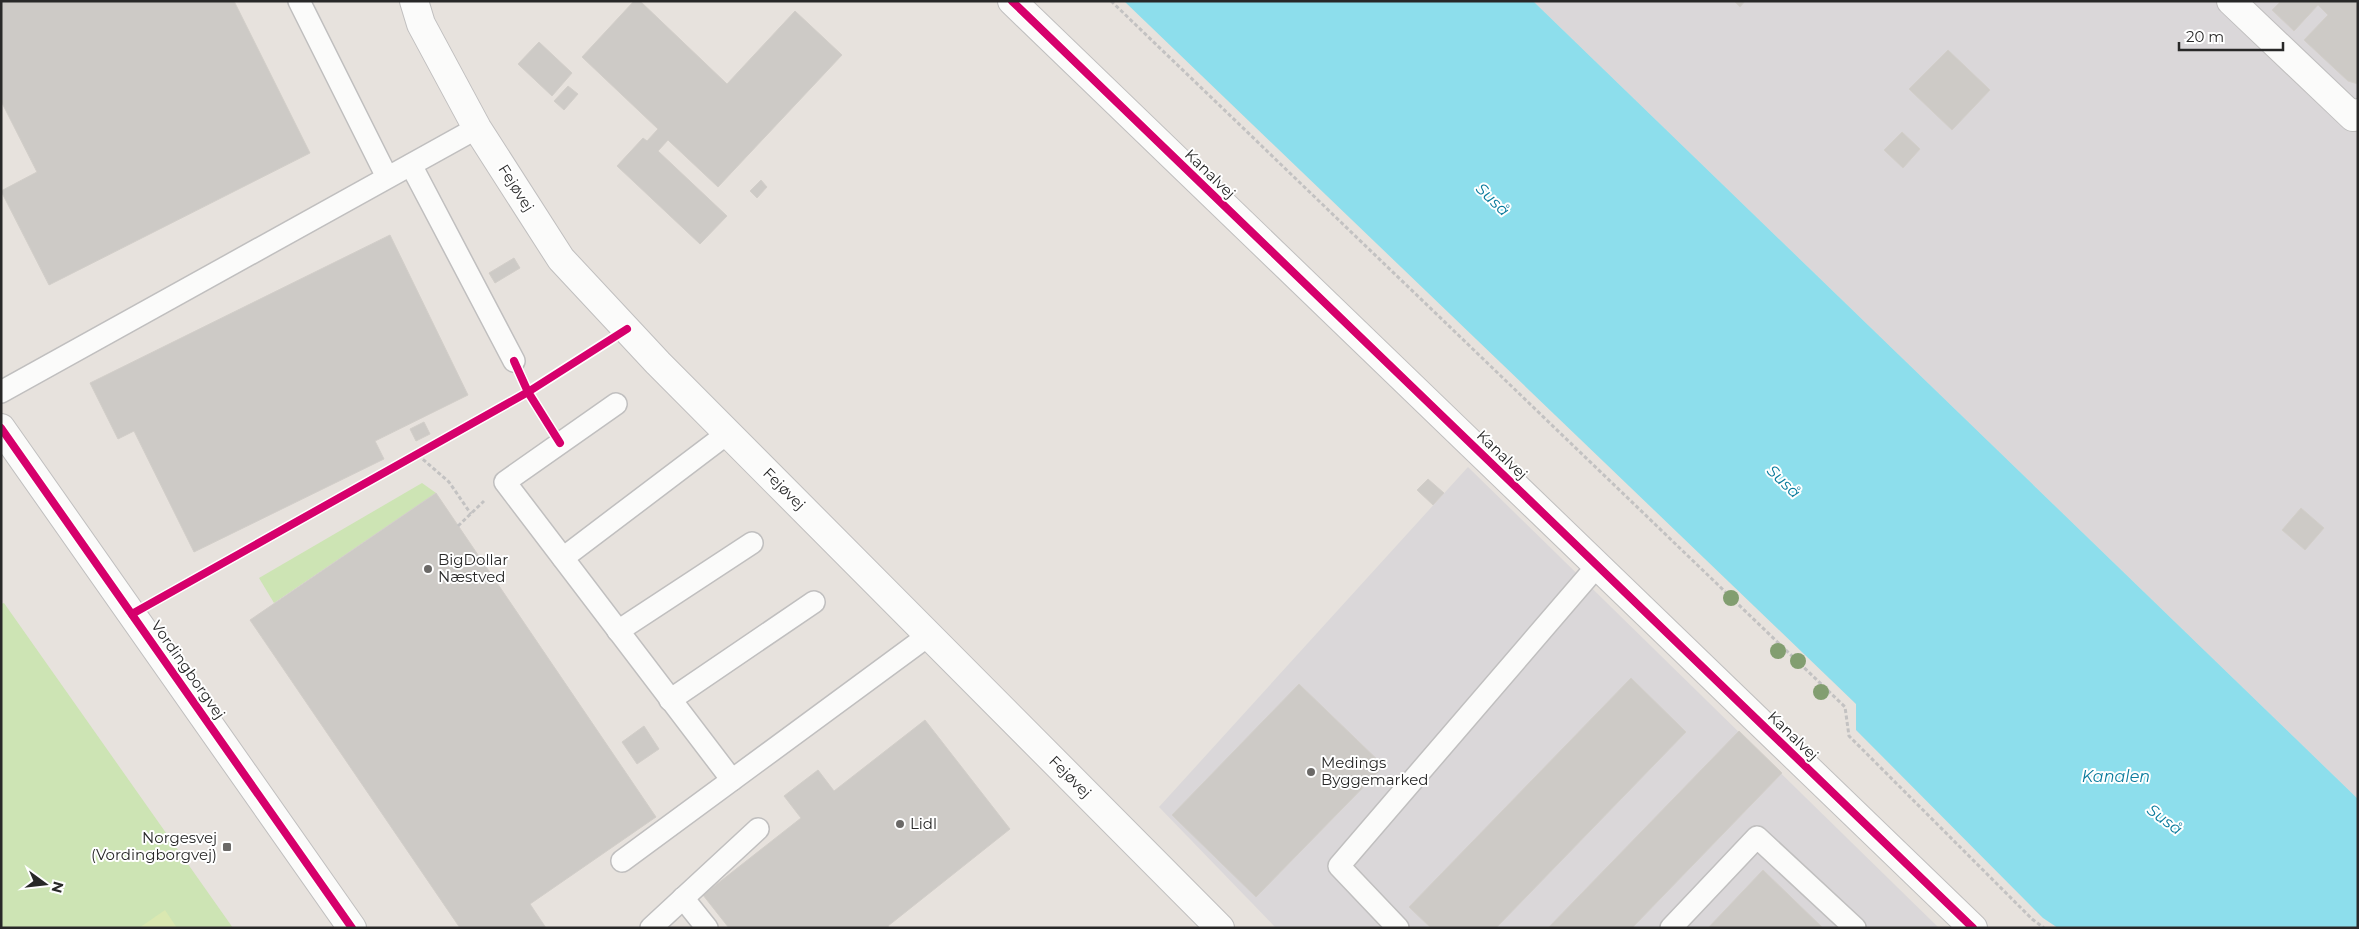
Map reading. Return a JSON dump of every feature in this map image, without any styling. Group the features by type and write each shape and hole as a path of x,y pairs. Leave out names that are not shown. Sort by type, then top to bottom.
{"street":[{"name":"Fejøvej","path":"414,1 421,24 477,128 561,259 658,363 1220,928"},
{"name":"Kanalvej","path":"1012,1 1973,928"},
{"path":"2239,4 2353,117 2358,113"},
{"name":"Vordingborgvej","path":"1,428 352,928"}],"lane":[{"path":"299,1 386,178"},
{"path":"1,392 477,128"},
{"path":"411,164 514,361"},
{"path":"616,404 505,482 732,780"},
{"path":"562,558 728,433"},
{"path":"618,630 752,543"},
{"path":"1398,928 1339,866 1597,566"},
{"path":"670,700 814,602"},
{"path":"622,861 929,635"},
{"path":"651,928 758,829"},
{"path":"1671,928 1757,837 1855,928"},
{"path":"683,898 707,928"}],"path":[{"path":"1111,1 1845,707 1849,736 2032,919 2044,928"},
{"path":"409,460 426,450"},
{"path":"418,455 449,482 471,514"},
{"path":"458,526 505,482"}],"shaded area":[{"path":"1533,1 2358,1 2358,799"},
{"path":"1468,467 1939,928 1276,928 1159,807"}],"green space":[{"path":"422,483 436,493 274,603 259,578"},
{"path":"4,603 233,928 1,928 1,604"},
{"path":"165,910 177,928 139,928"}],"water":[{"name":"Kanalen","path":"1124,1 1533,1 2358,799 2358,928 2058,928 2043,918 1856,730 1856,704"}],"building":[{"path":"1,1 234,1 310,153 49,285 1,191 37,172 1,101"},
{"path":"634,1 640,1 727,84 795,11 842,55 718,187 668,140 658,151 727,216 700,244 617,166 643,138 647,141 658,129 582,57"},
{"path":"1734,1 1745,1 1740,7"},
{"path":"2281,1 2356,1 2358,3 2358,84 2348,81 2304,40 2328,15 2318,5 2294,31 2272,10"},
{"path":"539,42 572,73 552,96 518,64"},
{"path":"1948,50 1990,90 1952,130 1909,89"},
{"path":"568,86 578,94 564,110 554,101"},
{"path":"1902,132 1920,149 1903,168 1884,150"},
{"path":"761,180 767,187 757,198 750,191"},
{"path":"390,235 468,395 375,441 384,459 194,552 134,431 118,439 90,383"},
{"path":"514,258 520,268 495,283 489,273"},
{"path":"424,422 430,434 416,441 410,429"},
{"path":"1428,479 1444,493 1433,505 1417,490"},
{"path":"436,493 656,817 530,904 546,928 460,928 250,620"},
{"path":"2301,508 2324,528 2305,550 2282,530"},
{"path":"1631,678 1686,732 1496,928 1431,928 1409,907"},
{"path":"1299,684 1384,766 1256,897 1172,815"},
{"name":"Lidl","path":"925,720 1010,829 888,926 889,928 729,928 703,895 801,818 784,796 818,770 834,791"},
{"path":"644,726 659,749 637,764 622,742"},
{"path":"1739,731 1782,773 1632,928 1548,928"},
{"path":"1763,870 1823,928 1708,928"}],"cycle path":[{"path":"1012,1 1973,928"},
{"path":"132,614 528,392 627,329"},
{"path":"514,361 528,392 560,443"},
{"path":"1,428 352,928"}],"place":[{"name":"BigDollar Næstved","path":"428,569"},
{"name":"Medings Byggemarked","path":"1311,772"},
{"name":"Lidl","path":"900,824"},
{"name":"Norgesvej (Vordingborgvej)","path":"227,847"}],"water label":[{"name":"Suså","path":"1493,199"},
{"name":"Suså","path":"1784,481"},
{"name":"Suså","path":"2165,819"}]}
